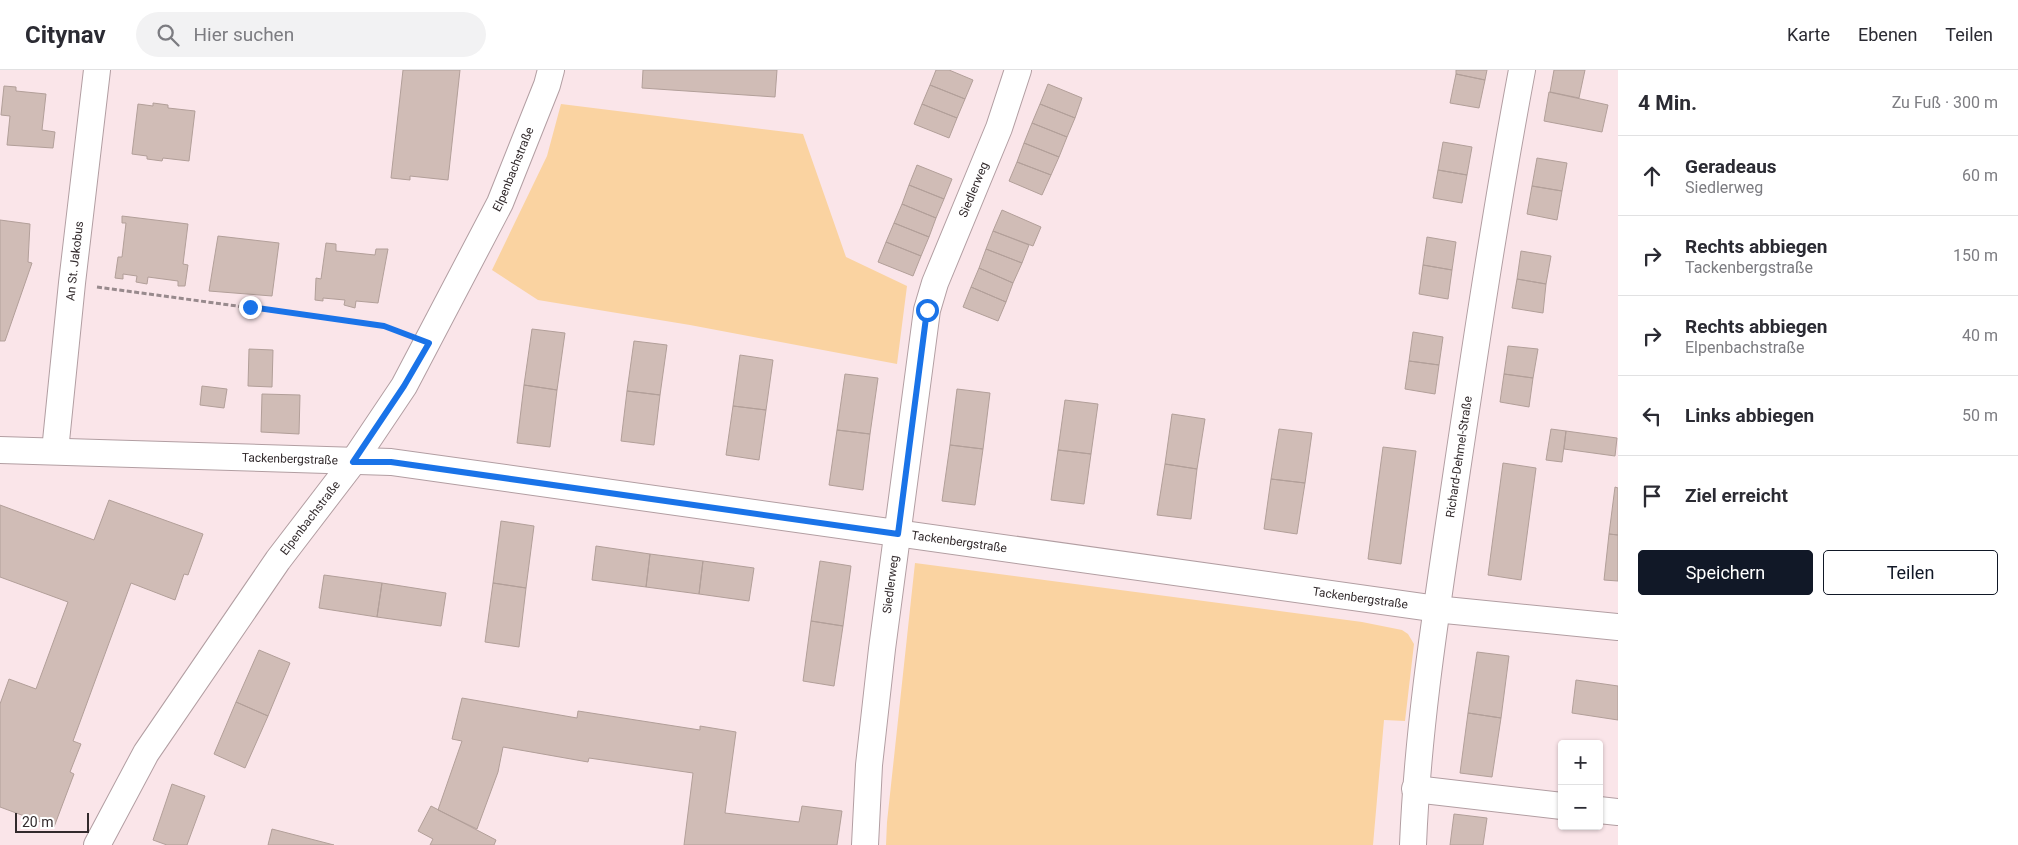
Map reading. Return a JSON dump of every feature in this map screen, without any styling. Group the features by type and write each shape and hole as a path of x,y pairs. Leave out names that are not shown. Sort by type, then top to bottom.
{"street":[{"name":"An St. Jakobus","path":"55,451 72,283 97,70"},
{"name":"Elpenbachstraße","path":"97,845 146,753 278,560 353,462 404,386 429,343 500,203 547,85 551,70"},
{"name":"Siedlerweg","path":"865,845 870,756 927,310 935,283 999,128 1018,70"},
{"name":"Richard-Dehmel-Straße","path":"1413,845 1415,789 1436,608 1477,329 1522,70"},
{"name":"Tackenbergstraße","path":"0,450 391,462 1436,608 1618,626"},
{"path":"1415,789 1558,806"},
{"path":"1603,810 1618,812"}],"path":[{"path":"72,283 384,326 429,343"}],"shaded area":[{"path":"561,104 803,134 846,257 907,286 897,364 690,325 538,300 492,270 547,156"},
{"path":"915,563 1362,622 1402,630 1408,634 1414,644 1405,721 1384,720 1373,845 886,845"}],"building":[{"path":"403,70 460,70 448,180 410,176 410,180 391,178"},
{"path":"643,70 777,70 775,97 642,88"},
{"path":"936,70 949,70 973,80 965,99 930,85"},
{"path":"1456,70 1487,70 1485,80 1456,74"},
{"path":"1554,70 1585,70 1579,98 1550,92"},
{"path":"1456,74 1485,80 1479,108 1450,103"},
{"path":"1048,84 1082,98 1075,118 1040,104"},
{"path":"930,85 965,99 957,118 922,104"},
{"path":"4,86 16,87 16,91 46,94 42,130 55,132 53,148 7,145 10,116 1,115"},
{"path":"1549,92 1608,105 1602,132 1544,121"},
{"path":"153,103 168,105 168,108 195,111 189,161 163,158 162,161 132,154 138,104 153,106"},
{"path":"922,104 957,118 949,138 914,124"},
{"path":"1040,104 1075,118 1067,137 1032,123"},
{"path":"1032,123 1067,137 1059,157 1024,143"},
{"path":"1443,142 1472,147 1467,175 1438,170"},
{"path":"1024,143 1059,157 1051,175 1017,162"},
{"path":"1537,158 1567,163 1562,191 1532,186"},
{"path":"1017,162 1051,175 1042,195 1009,181"},
{"path":"917,165 952,179 944,199 909,185"},
{"path":"1438,170 1467,175 1462,203 1433,198"},
{"path":"909,185 944,199 936,218 902,204"},
{"path":"1532,186 1562,191 1557,220 1527,214"},
{"path":"902,204 936,218 929,237 894,223"},
{"path":"1002,210 1041,227 1033,246 993,231"},
{"path":"122,216 188,224 183,264 188,265 185,286 178,286 178,281 148,277 147,284 136,282 137,276 123,274 123,279 115,278 118,257 122,257 126,223 122,223"},
{"path":"0,220 30,224 28,262 32,263 5,341 0,341"},
{"path":"894,223 929,237 921,256 886,242"},
{"path":"993,231 1029,245 1022,263 986,249"},
{"path":"218,236 279,243 272,296 209,291"},
{"path":"1427,237 1456,242 1452,270 1423,265"},
{"path":"886,242 921,256 913,276 878,262"},
{"path":"326,243 336,244 336,251 375,255 376,249 388,249 378,303 356,301 355,308 344,305 345,300 323,298 323,301 315,300 316,278 321,279"},
{"path":"986,249 1022,263 1013,283 979,268"},
{"path":"1521,251 1551,256 1546,284 1517,279"},
{"path":"1423,265 1452,270 1448,299 1419,294"},
{"path":"979,268 1013,283 1006,302 971,287"},
{"path":"1517,279 1546,284 1543,313 1512,308"},
{"path":"971,287 1006,302 998,321 963,307"},
{"path":"532,329 565,333 557,390 524,385"},
{"path":"1413,332 1443,337 1439,365 1409,361"},
{"path":"634,341 667,345 660,395 627,391"},
{"path":"1508,346 1538,349 1533,378 1504,374"},
{"path":"249,349 273,350 272,387 248,386"},
{"path":"740,355 773,360 766,410 733,406"},
{"path":"1409,361 1439,365 1435,394 1405,389"},
{"path":"845,374 878,378 870,434 837,430"},
{"path":"1504,374 1533,378 1529,407 1500,402"},
{"path":"524,385 557,390 550,447 517,443"},
{"path":"202,386 227,389 224,408 200,405"},
{"path":"957,389 990,393 983,449 950,445"},
{"path":"627,391 660,395 654,445 621,441"},
{"path":"262,394 300,395 299,434 261,432"},
{"path":"1065,400 1098,404 1091,454 1058,450"},
{"path":"733,406 766,410 759,460 726,455"},
{"path":"1172,414 1205,419 1197,469 1165,464"},
{"path":"1279,429 1312,433 1305,483 1271,479"},
{"path":"1551,429 1566,431 1562,462 1546,460"},
{"path":"837,430 870,434 863,490 829,485"},
{"path":"1566,431 1617,438 1615,456 1564,449"},
{"path":"950,445 983,449 975,505 942,501"},
{"path":"1383,447 1416,451 1401,564 1368,559"},
{"path":"1058,450 1091,454 1084,504 1051,500"},
{"path":"1503,463 1536,468 1521,580 1488,575"},
{"path":"1165,464 1197,469 1191,519 1157,515"},
{"path":"1271,479 1305,483 1297,534 1264,529"},
{"path":"1615,487 1618,488 1618,535 1609,534"},
{"path":"109,500 203,534 188,575 184,574 175,600 131,583 73,741 81,744 70,772 74,774 54,827 0,807 0,704 9,679 36,689 68,602 0,577 0,505 94,540"},
{"path":"501,521 534,526 526,588 493,583"},
{"path":"1609,534 1618,535 1618,581 1604,580"},
{"path":"596,546 650,554 646,587 592,580"},
{"path":"650,554 703,561 699,594 646,587"},
{"path":"703,561 754,568 749,601 699,594"},
{"path":"820,561 851,566 843,626 811,621"},
{"path":"324,575 382,583 377,617 319,608"},
{"path":"382,583 446,593 441,626 377,617"},
{"path":"493,583 526,588 519,647 485,642"},
{"path":"811,621 843,626 834,686 803,681"},
{"path":"259,650 290,663 268,716 236,702"},
{"path":"1477,652 1509,656 1501,718 1468,713"},
{"path":"1576,680 1618,686 1618,720 1572,713"},
{"path":"462,698 577,718 578,711 700,730 700,726 736,732 725,813 799,822 802,806 842,811 837,845 684,845 693,773 589,758 588,762 503,747 498,772 477,829 438,810 462,741 452,739"},
{"path":"236,702 268,716 245,768 214,754"},
{"path":"1468,713 1501,718 1492,777 1460,773"},
{"path":"172,784 205,796 187,845 167,845 153,840"},
{"path":"431,806 496,840 494,845 430,845 433,839 418,831"},
{"path":"1454,814 1487,818 1483,845 1450,845"},
{"path":"272,829 334,845 268,845"}],"route":[{"path":"250,307 384,326 429,343 404,386 353,462 391,462 898,534 910,425 927,310"}]}
